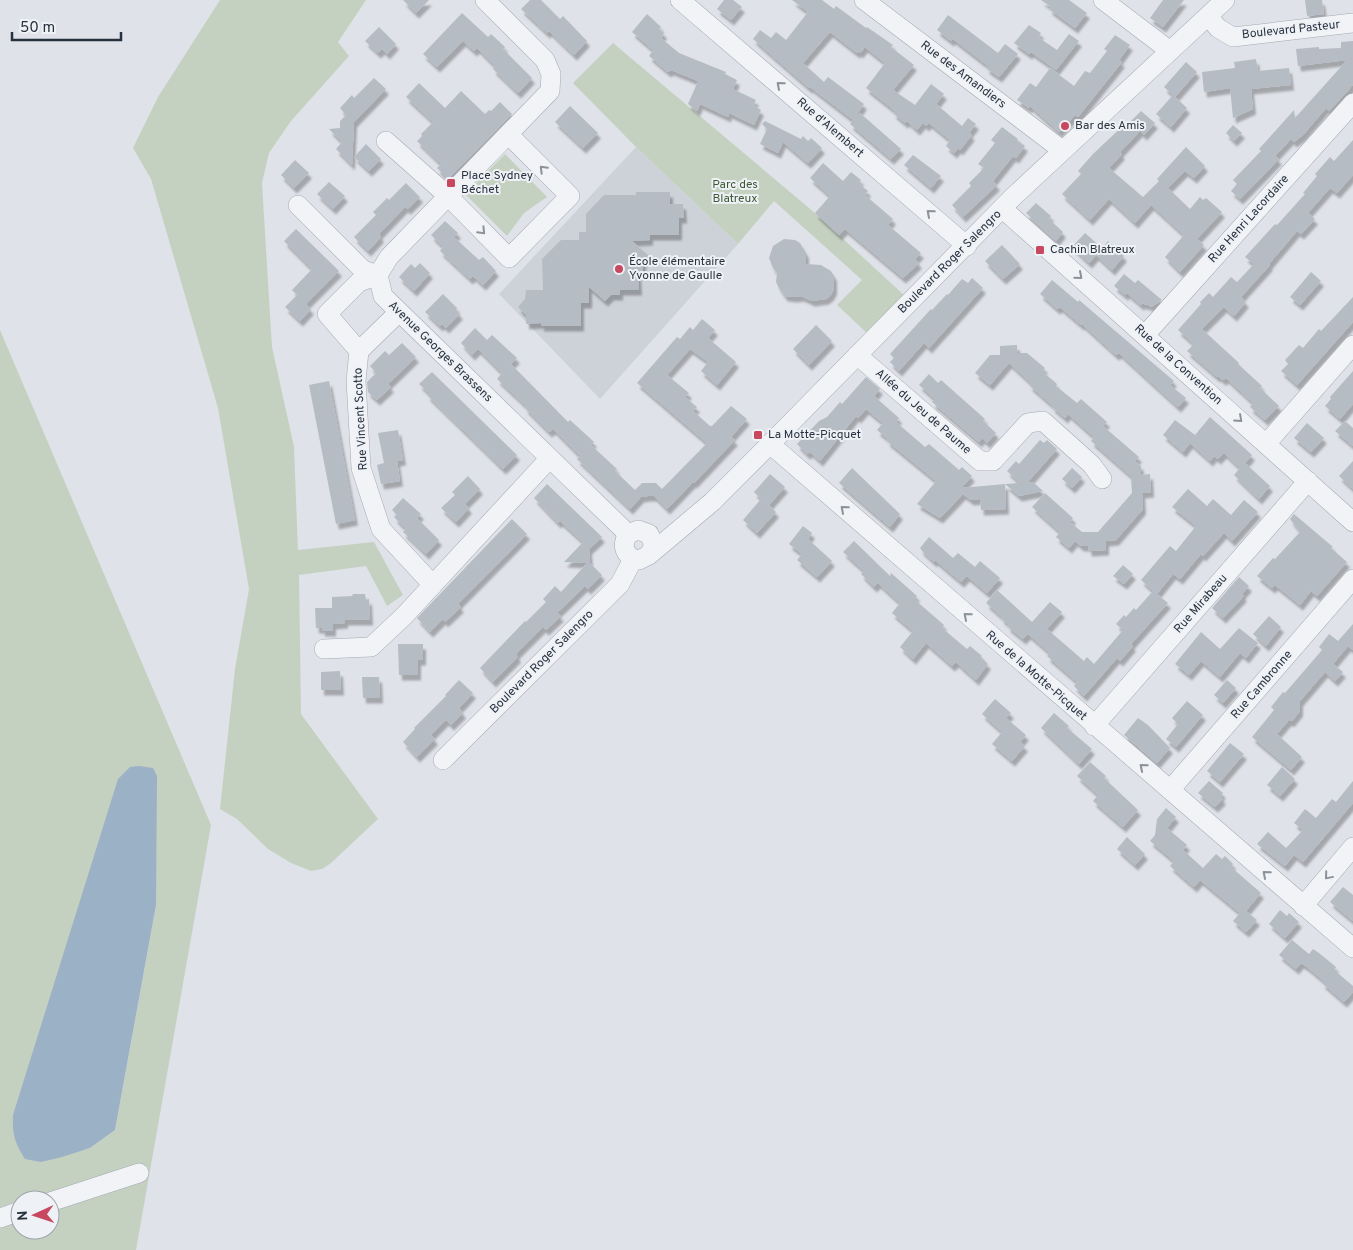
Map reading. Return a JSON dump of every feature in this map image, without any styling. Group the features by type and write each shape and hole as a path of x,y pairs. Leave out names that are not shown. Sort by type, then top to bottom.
{"street":[{"path":"298,205 363,270 378,275 390,257 550,91 551,74 546,60 485,0"},
{"name":"Rue des Amandiers","path":"864,0 1062,150"},
{"path":"1103,0 1170,51"},
{"name":"Boulevard Roger Salengro","path":"443,760 620,584 641,557 680,529 712,502 1013,197 1225,0"},
{"name":"Rue d'Alembert","path":"692,4 966,246"},
{"name":"Boulevard Pasteur","path":"1208,16 1218,28 1233,37 1353,23"},
{"name":"Rue Henri Lacordaire","path":"1145,335 1353,102"},
{"path":"386,141 448,196 509,258 570,196 509,134"},
{"name":"Rue de la Convention","path":"1003,209 1353,522"},
{"name":"Avenue Georges Brassens","path":"378,275 383,296 550,458 636,533"},
{"name":"Rue Vincent Scotto","path":"359,351 327,314 359,282 378,275"},
{"name":"Rue Vincent Scotto","path":"399,312 359,351 356,381 361,468 381,529 433,585"},
{"path":"1266,444 1353,345"},
{"name":"Allée du Jeu de Paume","path":"856,355 980,461 993,461 1028,423 1043,421 1092,465 1102,478"},
{"name":"Rue de la Motte-Picquet","path":"770,444 1353,948"},
{"path":"324,649 371,648 404,616 550,458"},
{"name":"Rue Mirabeau","path":"1094,726 1308,481"},
{"path":"636,533 652,539 654,545 641,557 625,551 624,545 636,533 680,529"},
{"name":"Rue Cambronne","path":"1170,790 1353,580"},
{"path":"1303,906 1353,847"},
{"path":"60,1199 140,1173"}],"shaded area":[{"name":"École élémentaire Yvonne de Gaulle","path":"636,147 738,244 600,399 499,294"}],"green space":[{"path":"220,0 366,0 338,42 349,56 291,121 269,153 262,183 272,347 294,447 298,550 374,542 403,595 387,606 366,566 299,575 301,714 378,819 331,863 322,869 311,871 291,863 268,849 237,819 220,809 235,669 249,589 218,408 151,179 133,148 158,97"},
{"name":"Parc des Blatreux","path":"613,43 815,213 905,296 868,334 837,305 862,280 774,201 738,244 636,147 573,83"},
{"path":"505,154 547,197 524,213 507,236 465,194"},
{"path":"0,330 211,825 136,1250 0,1250","holes":["156,905 115,1130 90,1148 41,1162"]}],"water":[{"path":"130,767 153,768 157,776 156,905 115,1130 90,1148 41,1162 25,1159 15,1138 13,1115 118,779"}],"building":[{"path":"403,0 429,0 416,13"},
{"path":"530,0 541,0 560,19 563,16 587,41 574,55 549,31 547,33 521,9"},
{"path":"724,0 733,0 742,7 731,20 717,9"},
{"path":"792,0 822,0 834,9 836,6 893,45 891,47 914,65 893,90 915,105 931,84 944,94 936,104 962,126 968,118 976,124 969,133 972,135 960,150 958,148 954,153 946,146 950,140 929,123 926,126 923,123 917,130 907,121 905,123 893,113 895,111 866,88 885,63 865,47 860,53 858,51 857,53 830,32 803,63 824,82 828,77 864,104 853,120 809,88 753,39 760,30 771,38 776,32 786,40 808,12"},
{"path":"1041,0 1069,0 1087,13 1075,28 1049,9 1051,7"},
{"path":"1163,0 1184,0 1163,27 1150,18"},
{"path":"1305,0 1322,0 1324,14 1307,16"},
{"path":"462,13 488,37 491,34 505,47 503,49 532,78 518,93 493,69 495,66 477,48 474,51 463,41 437,67 423,54"},
{"path":"647,14 661,27 659,29 664,33 661,38 679,53 726,72 725,74 737,80 733,89 756,100 753,105 761,110 754,125 729,113 728,117 700,104 697,111 688,104 698,81 671,70 668,72 649,56 653,50 632,32"},
{"path":"948,15 998,53 1005,44 1018,54 999,77 953,39 951,41 937,30"},
{"path":"1029,25 1041,33 1038,37 1057,50 1069,34 1079,41 1056,70 1031,52 1029,54 1014,43"},
{"path":"379,27 396,44 387,54 382,49 378,53 365,41"},
{"path":"1115,35 1130,45 1119,60 1122,62 1078,117 1075,115 1059,132 1030,106 1029,108 1017,100 1030,83 1036,87 1050,68 1074,86 1085,71 1090,73 1107,51 1104,49"},
{"path":"1353,41 1353,85 1329,111 1326,108 1303,135 1294,142 1291,139 1275,156 1279,159 1240,199 1231,191 1237,184 1233,180 1261,151 1259,149 1294,110 1295,118 1347,60 1298,66 1296,49 1341,48 1341,42"},
{"path":"1256,59 1258,71 1289,68 1291,85 1251,89 1253,109 1233,118 1230,88 1204,92 1202,72 1235,68 1234,62"},
{"path":"1186,62 1197,72 1175,97 1187,108 1171,127 1156,114 1173,95 1164,87"},
{"path":"374,78 386,89 354,122 352,165 336,149 342,142 329,129 340,128 340,121 346,115 340,108 352,95 354,98"},
{"path":"419,83 445,108 461,91 485,114 500,102 512,114 448,179 437,168 441,164 417,141 433,122 406,97"},
{"path":"570,106 598,133 583,148 555,122"},
{"path":"1141,111 1155,123 1144,135 1140,131 1120,152 1122,154 1109,168 1143,197 1159,181 1157,179 1186,147 1205,166 1194,178 1185,171 1168,188 1190,209 1200,197 1203,200 1206,198 1222,212 1197,239 1204,245 1180,272 1165,257 1184,235 1151,205 1135,223 1109,199 1090,220 1062,194 1081,174 1078,171 1093,154"},
{"path":"860,113 901,149 891,159 850,124"},
{"path":"765,121 801,139 803,136 808,141 811,138 822,148 808,163 783,142 778,153 760,144 767,129 762,124"},
{"path":"1233,125 1242,133 1234,141 1226,133"},
{"path":"1002,127 1025,146 1016,158 1013,156 993,181 997,185 963,217 952,205 971,186 969,183 984,168 978,164 995,143 991,140"},
{"path":"1353,140 1353,175 1337,193 1330,188 1308,213 1315,219 1301,234 1297,231 1241,297 1246,302 1234,316 1224,307 1202,329 1262,386 1260,388 1279,406 1265,420 1250,407 1253,403 1226,378 1223,380 1217,377 1187,351 1194,344 1178,330 1209,293 1213,297 1231,277 1237,282 1254,264 1245,257 1305,194 1303,193 1317,176 1315,174 1330,157 1334,161"},
{"path":"366,144 381,159 369,171 354,157"},
{"path":"913,155 941,176 931,188 904,165"},
{"path":"295,160 309,173 294,188 281,175"},
{"path":"823,163 843,181 851,172 861,180 858,183 868,191 865,195 893,219 888,225 921,253 915,259 919,263 903,278 845,229 839,235 815,213 830,196 810,178"},
{"path":"329,182 345,196 333,209 317,194"},
{"path":"406,183 420,197 408,209 405,207 379,234 381,237 368,251 354,237 376,215 373,212 387,198 389,200"},
{"path":"636,192 670,192 670,204 683,204 684,218 679,218 679,235 650,235 650,240 632,241 649,256 643,262 643,272 638,272 639,290 620,290 620,295 611,295 605,301 589,287 589,303 581,303 581,326 541,326 541,323 526,324 526,315 518,307 525,299 526,290 543,290 542,259 561,240 579,240 579,232 586,232 586,214 604,195 636,195"},
{"path":"1036,203 1051,216 1049,219 1063,232 1056,241 1026,213"},
{"path":"445,221 458,233 454,237 479,260 483,257 496,271 483,285 473,276 470,279 440,251 443,247 431,235"},
{"path":"296,229 339,271 306,304 311,309 300,321 285,307 297,295 292,290 312,269 284,241"},
{"path":"1085,233 1102,248 1108,241 1124,256 1112,270 1096,255 1089,263 1072,247"},
{"path":"784,239 795,240 800,243 806,253 806,264 821,265 831,271 834,276 834,289 826,299 812,301 801,296 785,296 779,288 776,282 777,273 769,258 773,246"},
{"path":"1002,245 1020,264 1003,279 985,261"},
{"path":"420,263 430,273 414,291 399,277 411,264 415,268"},
{"path":"1311,272 1321,281 1300,305 1290,297"},
{"path":"1124,274 1135,283 1138,280 1162,300 1151,307 1143,303 1141,305 1127,293 1125,295 1114,286"},
{"path":"972,278 983,288 929,348 924,343 899,371 890,362 894,358 890,354 931,309 948,295 962,279 968,283"},
{"path":"1052,280 1078,302 1079,300 1174,381 1170,385 1186,398 1178,407 1119,353 1116,355 1082,324 1060,307 1057,309 1040,294"},
{"path":"443,294 457,308 456,310 460,314 446,328 442,324 440,326 425,312"},
{"path":"1353,297 1353,322 1297,385 1281,371 1288,364 1285,360 1299,345 1303,348 1319,329 1321,331"},
{"path":"702,319 715,330 708,338 736,362 717,385 701,371 708,362 690,349 667,375 689,393 685,397 697,407 693,411 710,426 731,406 747,419 731,437 735,440 667,509 654,496 648,496 641,497 630,509 577,459 580,456 553,429 549,432 525,408 526,406 497,379 502,373 478,349 472,355 461,343 475,328 487,340 492,335 517,358 511,364 568,422 570,420 594,442 591,445 617,469 615,471 635,490 642,483 656,483 662,489 707,443 637,383 677,337 680,339 690,327 693,330"},
{"path":"816,325 832,341 809,365 793,349"},
{"path":"402,343 416,357 388,384 391,387 377,400 368,392 367,382 376,373 370,366 385,351 389,355"},
{"path":"1017,345 1017,353 1027,353 1045,368 1042,371 1057,384 1056,386 1077,403 1081,399 1107,422 1103,426 1139,457 1135,461 1141,466 1141,475 1150,474 1151,492 1142,493 1143,509 1116,540 1106,541 1106,550 1089,551 1088,546 1081,546 1075,541 1069,548 1056,537 1060,532 1032,507 1045,493 1073,518 1070,522 1082,532 1098,532 1132,493 1131,476 1091,441 1094,437 1068,414 1065,418 1052,407 1029,385 1031,383 1009,363 990,385 975,373 990,355 1000,355 1000,346"},
{"path":"1353,371 1353,404 1340,419 1325,406 1331,399 1330,397"},
{"path":"432,372 517,455 503,469 427,395 429,393 419,384"},
{"path":"929,374 938,383 941,380 985,419 983,421 996,433 987,443 982,438 979,442 932,402 935,399 919,385"},
{"path":"866,377 880,389 874,396 899,418 896,422 925,447 929,444 959,470 962,467 972,476 961,488 1005,484 1006,509 981,510 980,499 971,500 963,494 940,518 917,504 936,481 887,441 888,439 877,430 883,423 866,409 858,418 856,416 820,461 810,452 807,454 797,444 819,421 827,417 840,402 842,404"},
{"path":"329,381 355,520 336,524 309,385"},
{"path":"1210,417 1252,455 1245,463 1270,486 1259,499 1234,475 1240,468 1224,453 1218,459 1214,456 1210,461 1190,443 1183,452 1163,435 1175,420 1195,435"},
{"path":"1345,421 1353,428 1353,446 1335,431"},
{"path":"1307,423 1324,438 1311,452 1294,438"},
{"path":"398,430 403,460 397,461 400,481 381,484 377,465 384,463 378,433"},
{"path":"1040,440 1044,443 1047,440 1057,449 1027,483 1033,482 1043,491 1019,496 1005,484 1020,483 1007,471 1016,461 1019,464"},
{"path":"1353,461 1353,489 1339,476"},
{"path":"852,468 900,514 890,527 839,483"},
{"path":"1072,468 1082,477 1072,488 1062,479"},
{"path":"770,474 785,487 769,505 776,512 757,533 743,520 761,499 754,492"},
{"path":"468,476 480,489 465,504 469,508 456,522 441,508 455,495 452,492"},
{"path":"547,484 602,537 589,549 590,563 602,575 588,589 585,586 557,613 561,616 546,630 543,627 516,654 518,657 493,682 480,668 546,602 543,599 555,586 561,592 587,563 564,562 583,542 560,521 558,523 534,498"},
{"path":"1188,489 1207,506 1213,499 1231,515 1244,500 1258,512 1232,541 1224,533 1203,556 1201,554 1180,579 1173,574 1157,594 1168,603 1131,644 1133,646 1120,661 1117,658 1084,696 1074,686 1077,682 1047,656 1050,653 1028,634 1023,639 1007,626 1009,625 1002,617 986,603 997,590 1032,622 1050,602 1062,612 1047,629 1084,661 1087,657 1094,664 1123,630 1116,624 1134,608 1136,610 1153,591 1141,580 1170,546 1176,551 1196,526 1172,507"},
{"path":"403,498 421,514 417,518 439,540 426,554 403,532 406,529 394,517 397,515 392,510"},
{"path":"1294,514 1333,547 1331,548 1347,562 1317,596 1311,591 1300,605 1275,585 1272,588 1257,576 1300,532 1290,519"},
{"path":"512,519 527,534 458,604 461,607 445,622 443,619 430,632 417,618"},
{"path":"803,526 812,533 808,539 832,561 817,577 797,560 802,554 789,544"},
{"path":"929,537 953,558 958,553 975,567 980,561 1000,578 987,593 967,576 961,582 922,551 920,548"},
{"path":"854,541 890,576 891,573 917,596 914,599 944,625 942,628 967,649 970,646 982,656 988,664 976,680 956,662 952,666 926,643 913,659 900,647 913,631 892,613 900,603 878,583 874,587 861,574 864,571 843,552"},
{"path":"1123,565 1133,574 1124,584 1113,576"},
{"path":"1239,577 1249,586 1242,594 1244,596 1223,618 1212,608"},
{"path":"353,594 365,594 366,600 369,599 370,620 345,620 345,623 333,624 333,631 322,631 322,628 316,628 315,608 332,608 332,597 352,596"},
{"path":"1269,616 1281,627 1266,646 1253,634"},
{"path":"1353,624 1353,650 1348,646 1333,664 1343,672 1335,681 1325,672 1300,701 1300,711 1277,734 1302,757 1291,770 1252,737 1274,710 1271,707 1283,692 1285,693 1322,650 1319,647 1329,634 1338,641"},
{"path":"1239,628 1258,643 1246,658 1240,653 1220,677 1201,661 1189,675 1175,664 1201,632 1220,649"},
{"path":"398,644 423,644 423,660 418,660 418,675 399,675"},
{"path":"340,671 341,690 321,690 321,672"},
{"path":"362,677 379,677 380,698 363,698"},
{"path":"459,680 473,693 459,708 463,713 451,725 446,720 431,735 435,739 417,757 403,742"},
{"path":"1227,680 1236,688 1223,703 1214,695"},
{"path":"995,699 1011,713 1006,718 1026,735 1020,742 1025,746 1012,761 992,744 1002,732 982,714"},
{"path":"1187,701 1203,715 1176,747 1166,739 1178,724 1172,718"},
{"path":"1054,713 1069,726 1067,728 1092,749 1079,764 1041,728"},
{"path":"1138,718 1148,725 1170,748 1157,763 1124,735"},
{"path":"1230,743 1244,754 1220,782 1207,771"},
{"path":"1090,762 1138,810 1123,827 1093,801 1098,795 1077,776"},
{"path":"1282,767 1295,779 1280,796 1267,785"},
{"path":"1209,781 1223,793 1220,796 1223,799 1215,807 1198,793"},
{"path":"1353,781 1353,803 1303,862 1294,855 1285,866 1257,844 1268,832 1286,848 1303,830 1294,823 1305,809 1316,818 1332,799 1336,802"},
{"path":"1166,808 1176,817 1167,828 1187,845 1183,850 1203,868 1216,854 1222,859 1225,856 1233,864 1231,867 1261,893 1246,911 1257,920 1246,932 1233,921 1240,913 1200,880 1194,887 1170,866 1174,861 1150,841 1155,835 1157,819"},
{"path":"1127,837 1145,854 1135,865 1117,849"},
{"path":"1343,887 1353,895 1353,921 1330,902"},
{"path":"1280,910 1287,916 1289,913 1299,922 1285,938 1269,924"},
{"path":"1292,940 1309,954 1313,949 1319,953 1336,967 1334,970 1353,986 1353,992 1344,1002 1322,983 1324,981 1307,967 1301,963 1296,969 1279,955"}],"place":[{"name":"Bar des Amis","path":"1065,126"},
{"name":"Place Sydney Béchet","path":"451,183"},
{"name":"Cachin Blatreux","path":"1040,250"},
{"name":"École élémentaire Yvonne de Gaulle","path":"619,269"},
{"name":"La Motte-Picquet","path":"758,435"}]}
